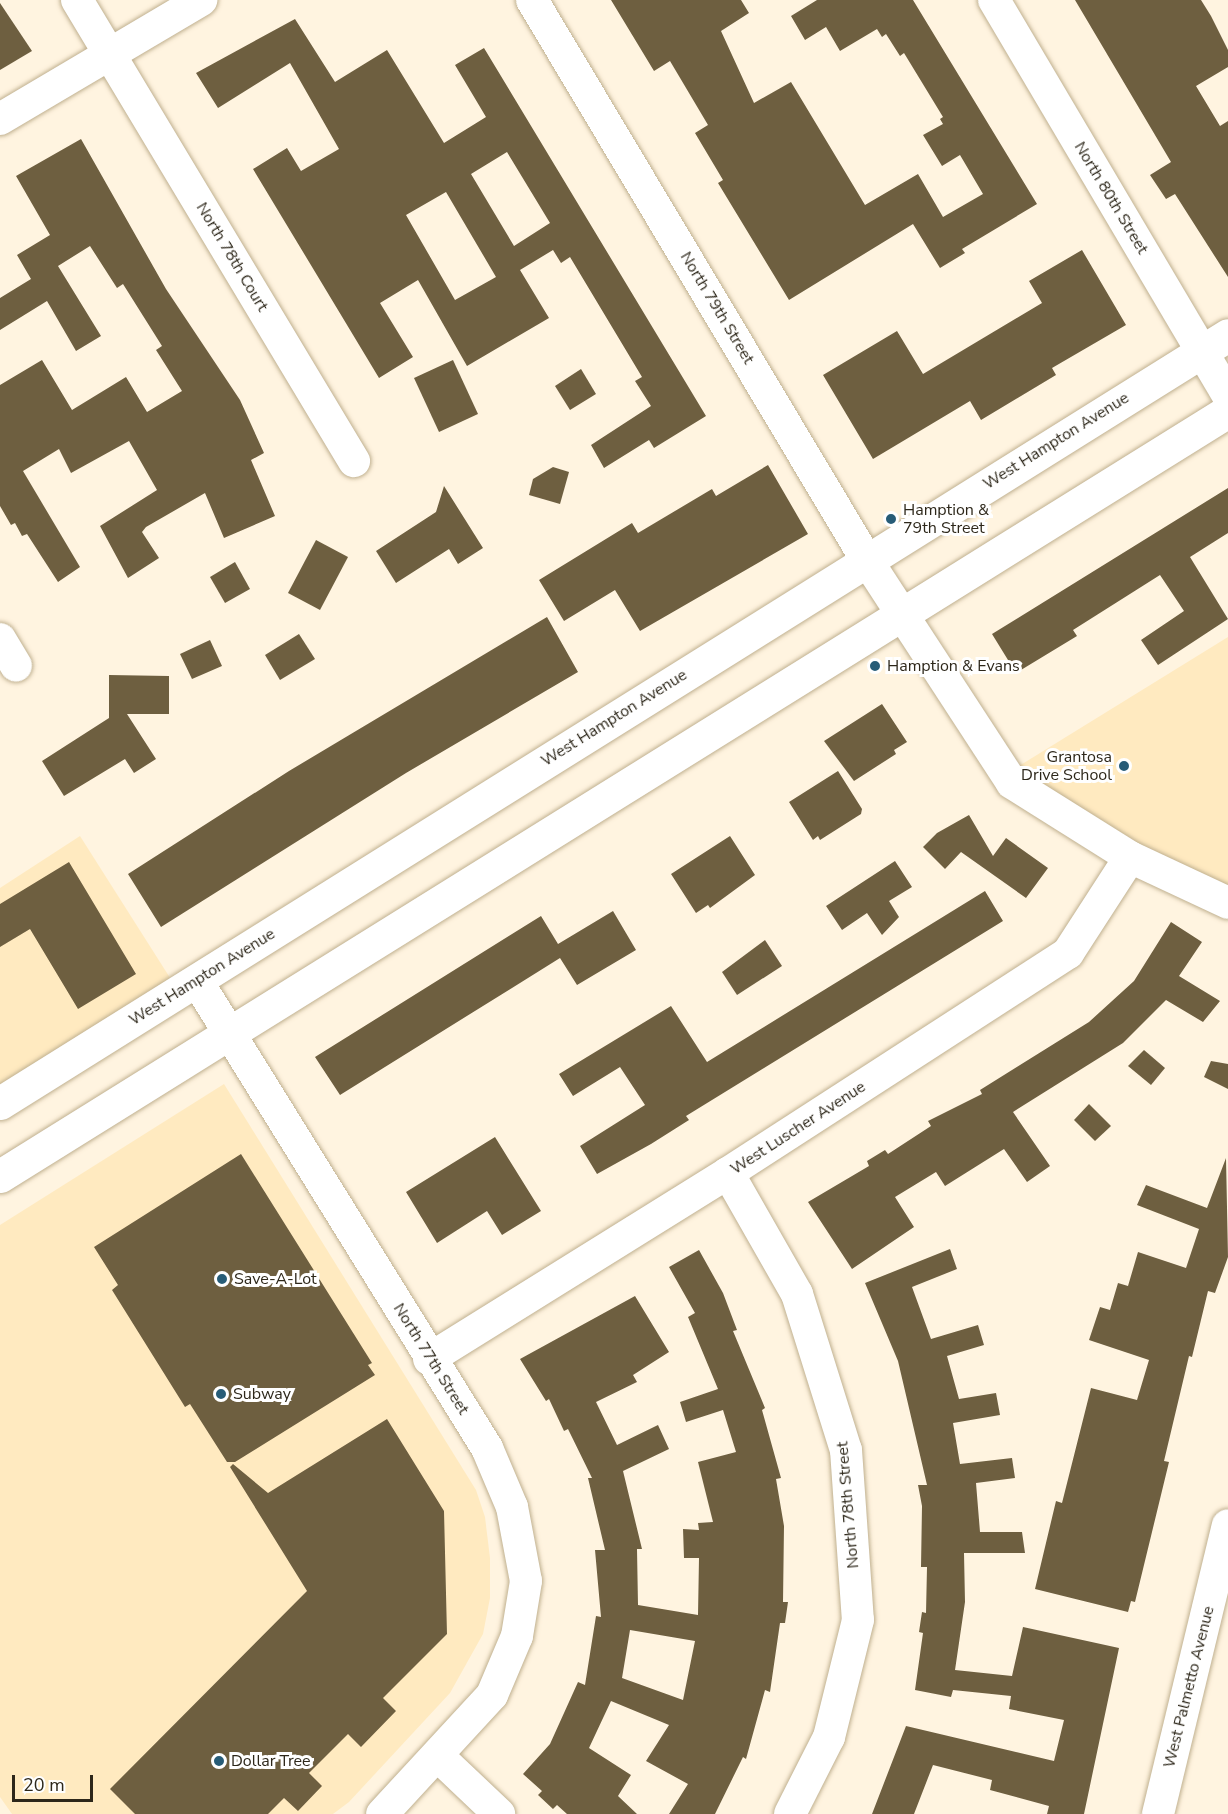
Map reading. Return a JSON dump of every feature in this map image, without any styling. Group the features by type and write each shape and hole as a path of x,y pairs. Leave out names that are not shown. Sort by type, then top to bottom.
{"main road":[{"name":"West Hampton Avenue","path":"0,1103 866,559 1215,343"},
{"path":"0,1176 1228,411"}],"street":[{"path":"77,0 110,54"},
{"path":"0,119 201,0"},
{"name":"North 79th Street","path":"532,0 866,559 1012,783 1130,857 1228,903"},
{"name":"North 80th Street","path":"994,0 1215,343 1228,396"},
{"name":"North 78th Court","path":"110,54 354,461"},
{"path":"0,639 16,666"},
{"name":"West Luscher Avenue","path":"429,1359 728,1173 1068,953 1130,857"},
{"name":"North 77th Street","path":"197,981 230,1031 429,1359 487,1448 512,1507 526,1581 517,1636 492,1695 439,1756 382,1814"},
{"name":"North 78th Street","path":"728,1173 797,1294 846,1450 858,1620 829,1737 790,1814"},
{"name":"West Palmetto Avenue","path":"1158,1814 1228,1525"},
{"path":"439,1756 499,1814"}],"shaded area":[{"name":"Grantosa Drive School","path":"1228,637 1228,903 1006,774"},
{"path":"80,836 179,992 0,1103 0,888"},
{"path":"224,1084 476,1490 485,1517 490,1558 490,1598 483,1634 450,1693 349,1802 333,1814 12,1814 0,1797 0,1225"}],"building":[{"path":"611,0 741,0 749,13 721,31 754,103 791,82 865,205 918,174 943,217 983,194 960,155 942,166 923,135 943,124 940,119 943,117 904,53 900,56 886,34 882,37 877,29 840,51 826,27 805,40 791,16 817,0 913,0 1037,204 962,249 965,253 940,268 913,224 789,300 718,183 723,180 695,133 708,125 670,61 654,71"},
{"path":"1075,0 1201,0 1211,16 1228,50 1228,67 1196,86 1220,126 1228,121 1228,277 1175,194 1166,199 1150,175 1171,162"},
{"path":"0,3 32,51 0,70"},
{"path":"295,19 335,82 387,50 444,143 486,117 455,65 484,48 706,416 654,448 649,440 604,468 591,445 651,406 635,381 642,377 570,257 561,263 553,250 520,270 549,318 467,366 418,280 380,303 413,357 379,378 253,169 287,148 301,171 339,149 290,63 218,108 196,73","holes":["507,152 550,223 514,246 471,174","446,192 496,277 455,300 406,215"]},
{"path":"81,139 166,289 240,400 264,453 251,460 275,516 224,538 205,493 146,527 142,532 159,558 128,578 100,526 157,490 129,441 71,473 59,449 23,471 80,567 58,582 27,534 22,536 15,523 11,525 0,506 0,385 42,360 72,410 126,377 147,412 182,391 156,350 162,346 123,284 117,288 90,246 58,266 101,336 76,351 47,301 0,330 0,298 31,279 17,255 50,235 16,176"},
{"path":"1082,250 1126,325 1052,368 1056,375 981,420 970,401 873,459 823,375 897,331 923,374 1042,303 1029,281"},
{"path":"453,360 478,414 439,432 414,378"},
{"path":"581,369 596,394 570,410 555,386"},
{"path":"768,465 808,534 640,631 615,590 564,621 539,580 632,523 638,533 712,489 716,496"},
{"path":"553,467 569,472 560,504 529,495 533,479"},
{"path":"444,486 483,548 458,564 449,549 396,583 376,551 436,512"},
{"path":"1228,488 1228,533 1190,557 1228,619 1158,665 1141,640 1184,611 1160,575 1073,630 1077,636 1016,673 992,634"},
{"path":"316,540 348,557 320,610 288,593"},
{"path":"235,562 250,589 225,603 210,577"},
{"path":"547,617 578,672 406,773 161,927 128,874 289,771"},
{"path":"299,634 315,659 280,680 265,655"},
{"path":"210,640 222,666 192,679 180,654"},
{"path":"109,675 169,676 169,714 127,714 156,759 134,773 125,759 64,796 42,761 109,718"},
{"path":"882,704 907,742 894,750 896,754 854,781 824,741"},
{"path":"838,771 862,809 861,814 820,840 818,836 813,840 789,802"},
{"path":"969,815 993,856 1006,838 1048,868 1026,898 961,852 945,869 923,847 937,833"},
{"path":"730,836 755,875 710,908 708,905 696,913 671,874"},
{"path":"895,861 912,887 889,901 899,917 882,935 867,913 842,930 826,906"},
{"path":"69,862 136,974 78,1009 30,929 0,947 0,904"},
{"path":"985,891 1003,921 686,1116 689,1120 651,1144 597,1174 580,1146 645,1105 620,1067 573,1096 559,1074 671,1006 707,1062"},
{"path":"613,911 636,950 577,985 560,958 340,1095 315,1057 541,916 558,944"},
{"path":"1171,922 1202,942 1179,976 1220,1001 1203,1022 1166,1000 1123,1043 1013,1112 1050,1166 1027,1182 1004,1149 945,1186 936,1172 895,1197 914,1227 852,1269 808,1202 869,1166 867,1161 885,1150 888,1154 931,1126 928,1121 982,1094 980,1090 1089,1022 1134,981"},
{"path":"765,940 782,966 737,995 722,972"},
{"path":"1144,1050 1165,1068 1151,1085 1128,1066"},
{"path":"1211,1061 1228,1064 1228,1089 1204,1077"},
{"path":"1089,1104 1111,1126 1095,1141 1074,1120"},
{"path":"495,1137 541,1211 502,1235 487,1211 437,1243 406,1192"},
{"path":"241,1154 372,1363 368,1365 375,1375 235,1462 227,1462 190,1404 185,1407 112,1290 118,1285 94,1247"},
{"path":"1226,1158 1228,1257 1215,1293 1208,1291 1192,1357 1189,1356 1164,1461 1169,1462 1135,1602 1131,1601 1128,1612 1035,1589 1056,1501 1062,1503 1091,1388 1137,1400 1149,1360 1089,1340 1100,1307 1110,1310 1118,1283 1128,1286 1138,1252 1186,1268 1199,1229 1137,1205 1146,1185 1207,1208"},
{"path":"950,1249 957,1269 912,1287 931,1339 978,1325 984,1345 947,1356 959,1399 996,1393 1000,1415 953,1423 960,1464 1012,1458 1015,1478 976,1483 980,1532 1022,1532 1025,1553 964,1553 965,1602 955,1670 1012,1676 1023,1627 1119,1648 1084,1814 1047,1814 1049,1806 990,1790 992,1780 933,1765 914,1814 872,1814 906,1726 1054,1761 1064,1720 1009,1709 1011,1696 953,1690 951,1697 915,1690 923,1633 919,1632 922,1612 926,1613 927,1567 921,1567 922,1506 918,1485 927,1485 898,1361 865,1283"},
{"path":"699,1250 723,1293 737,1330 733,1331 765,1408 762,1410 781,1478 776,1479 784,1526 783,1602 788,1602 785,1623 780,1623 770,1692 765,1690 746,1759 743,1757 715,1814 669,1814 688,1784 646,1761 669,1725 611,1701 589,1748 631,1775 618,1796 637,1814 567,1814 557,1805 553,1809 538,1795 542,1791 523,1774 550,1744 578,1682 585,1685 596,1616 601,1617 595,1550 605,1550 588,1478 592,1478 568,1429 564,1431 549,1399 546,1401 520,1359 635,1296 669,1352 633,1375 637,1382 596,1402 617,1445 658,1425 669,1449 623,1471 642,1549 637,1549 638,1605 698,1615 699,1558 684,1558 683,1529 699,1530 698,1523 713,1522 698,1462 736,1452 723,1410 686,1422 680,1402 718,1389 688,1317 695,1313 669,1267","holes":["630,1630 695,1641 683,1700 622,1678"]},
{"path":"387,1419 444,1511 447,1634 383,1698 396,1711 361,1747 348,1734 309,1773 322,1786 298,1811 284,1798 268,1814 135,1814 110,1789 307,1591 230,1467 233,1464 268,1493"}],"place":[{"name":"Hamption & 79th Street","path":"891,519"},
{"name":"Hamption & Evans","path":"875,666"},
{"name":"Grantosa Drive School","path":"1124,766"},
{"name":"Save-A-Lot","path":"222,1279"},
{"name":"Subway","path":"221,1394"},
{"name":"Dollar Tree","path":"219,1761"}]}
